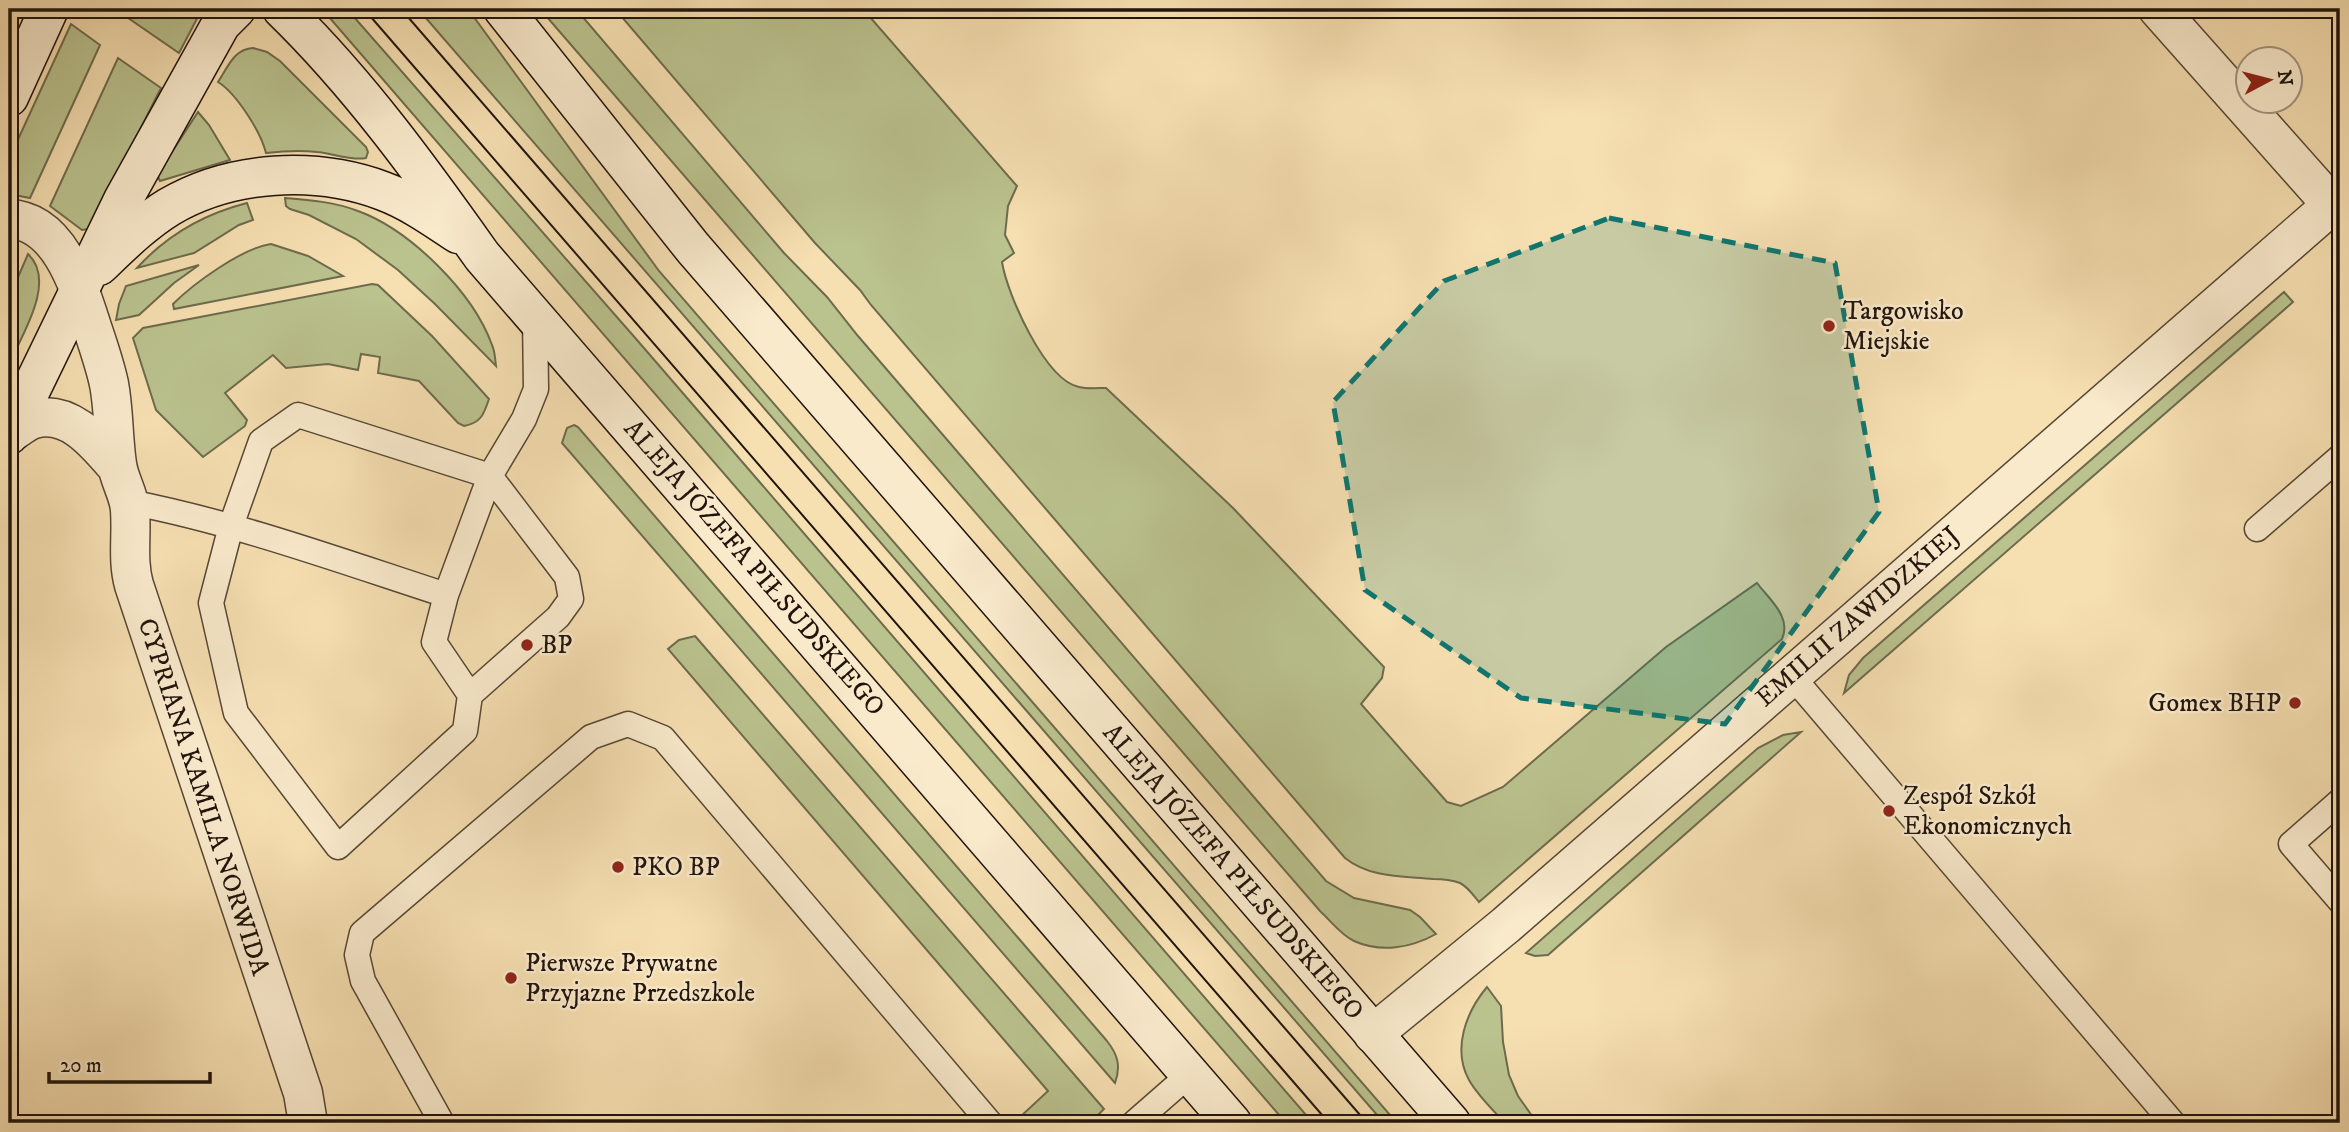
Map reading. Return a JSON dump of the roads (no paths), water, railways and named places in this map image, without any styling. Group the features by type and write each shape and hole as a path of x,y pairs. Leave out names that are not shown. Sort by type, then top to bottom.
{"street":[{"path":"9,97 49,9"},
{"path":"9,434 79,288 169,116 221,24 236,9"},
{"name":"ALEJA JÓZEFA PIŁSUDSKIEGO","path":"282,9 326,55 402,144 482,256 1233,1123"},
{"name":"ALEJA JÓZEFA PIŁSUDSKIEGO","path":"503,9 693,248 1451,1123"},
{"path":"2158,9 2338,205"},
{"path":"79,288 122,244 171,206 221,186 259,177 321,177 383,191 436,219 482,256"},
{"name":"EMILII ZAWIDZKIEJ","path":"1373,1034 1515,916 2338,205"},
{"name":"CYPRIANA KAMILA NORWIDA","path":"9,219 31,224 49,238 79,288 109,383 134,585 303,1093 308,1123"},
{"path":"9,434 34,419 55,418 73,424 90,437 123,484"}],"lane":[{"path":"470,695 433,642 446,595 489,476 524,419 536,389 535,316"},
{"path":"298,415 489,476 567,577 571,599 558,617 470,695 465,731 338,846 236,713 211,603 230,526 261,441 298,415"},
{"path":"2257,529 2340,457"},
{"path":"123,484 175,511 446,595"},
{"path":"1791,675 2173,1123"},
{"path":"442,1123 363,981 357,955 362,933 591,737 628,724 663,738 989,1123"},
{"path":"2340,801 2291,844 2340,901"},
{"path":"1135,1123 1190,1074"}],"tram line":[{"path":"364,9 1329,1123"},
{"path":"401,9 1367,1123"}],"place":[{"name":"Targowisko Miejskie","path":"1829,326"},
{"name":"BP","path":"527,645"},
{"name":"Gomex BHP","path":"2295,703"},
{"name":"Zespół Szkół Ekonomicznych","path":"1889,811"},
{"name":"PKO BP","path":"618,867"},
{"name":"Pierwsze Prywatne Przyjazne Przedszkole","path":"511,978"}]}
